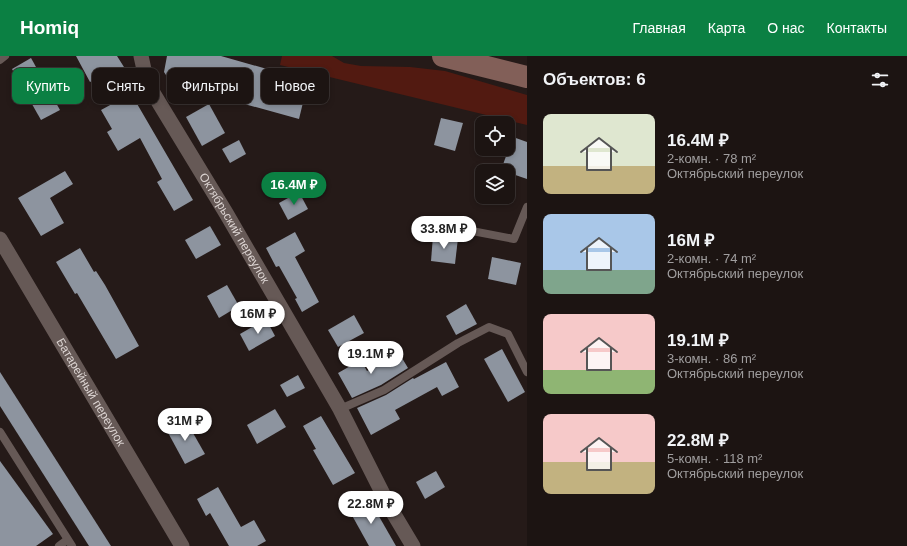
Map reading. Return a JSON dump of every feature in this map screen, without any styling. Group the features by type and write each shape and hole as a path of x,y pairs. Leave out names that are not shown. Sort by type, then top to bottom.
{"main road":[{"path":"444,56 527,77"}],"street":[{"name":"Октябрьский переулок","path":"141,56 147,83 226,214 340,409 389,506 413,546"},
{"name":"Батарейный переулок","path":"0,239 182,546"}],"lane":[{"path":"0,60 5,56"},
{"path":"452,227 514,239 527,207"},
{"path":"340,409 384,390 458,343 489,327 508,334 527,372"},
{"path":"0,432 70,543 59,546"}],"shaded area":[{"path":"282,56 332,56 344,63 361,66 410,67 445,71 527,95 527,125 515,122 515,116 490,116 329,77 329,68 292,68 280,65"}],"building":[{"path":"76,56 117,56 125,68 92,68 92,81 90,82 84,68 82,68"},
{"path":"167,56 221,56 263,68 261,68 261,104 303,104 299,119 245,104 253,104 253,68 167,68 167,76 164,72"},
{"path":"31,58 37,68 14,68"},
{"path":"32,104 57,104 60,110 41,120"},
{"path":"112,104 137,104 193,200 174,211 157,182 162,179 140,138 118,151 107,132 112,129 101,110"},
{"path":"209,104 225,133 202,146 186,117"},
{"path":"441,118 463,123 455,151 434,145"},
{"path":"515,138 527,142 527,179 515,175 515,164 503,164 506,156 515,156"},
{"path":"239,140 246,154 230,163 222,149"},
{"path":"65,171 73,184 50,198 64,223 41,236 18,198"},
{"path":"299,192 308,209 288,220 279,203"},
{"path":"210,226 221,245 196,259 185,240"},
{"path":"295,232 305,251 295,257 319,302 302,312 295,299 297,298 279,266 276,267 266,248"},
{"path":"433,236 458,238 455,264 431,261"},
{"path":"80,248 94,272 96,271 105,285 139,346 116,359 77,293 75,294 56,262"},
{"path":"492,257 521,263 516,285 488,279"},
{"path":"227,285 239,306 219,318 207,296"},
{"path":"466,304 477,324 456,335 446,316"},
{"path":"354,315 364,333 338,347 328,330"},
{"path":"266,319 275,336 249,351 240,334"},
{"path":"502,349 525,392 508,402 484,359"},
{"path":"399,353 408,368 381,385 352,398 338,373 361,360 367,371"},
{"path":"446,362 459,387 442,396 437,387 395,410 400,419 371,435 357,408 386,395 413,378 414,379"},
{"path":"0,372 111,546 89,546 0,406"},
{"path":"298,375 305,388 287,397 280,385"},
{"path":"275,409 286,427 257,444 247,425"},
{"path":"321,416 355,473 333,485 313,450 316,449 303,426"},
{"path":"185,419 205,454 185,464 166,429"},
{"path":"0,461 53,534 36,546 0,546"},
{"path":"436,471 445,487 425,499 416,482"},
{"path":"218,487 241,527 254,520 266,541 257,546 229,546 210,513 206,516 197,499"},
{"path":"369,499 396,546 369,546 349,510"}]}
